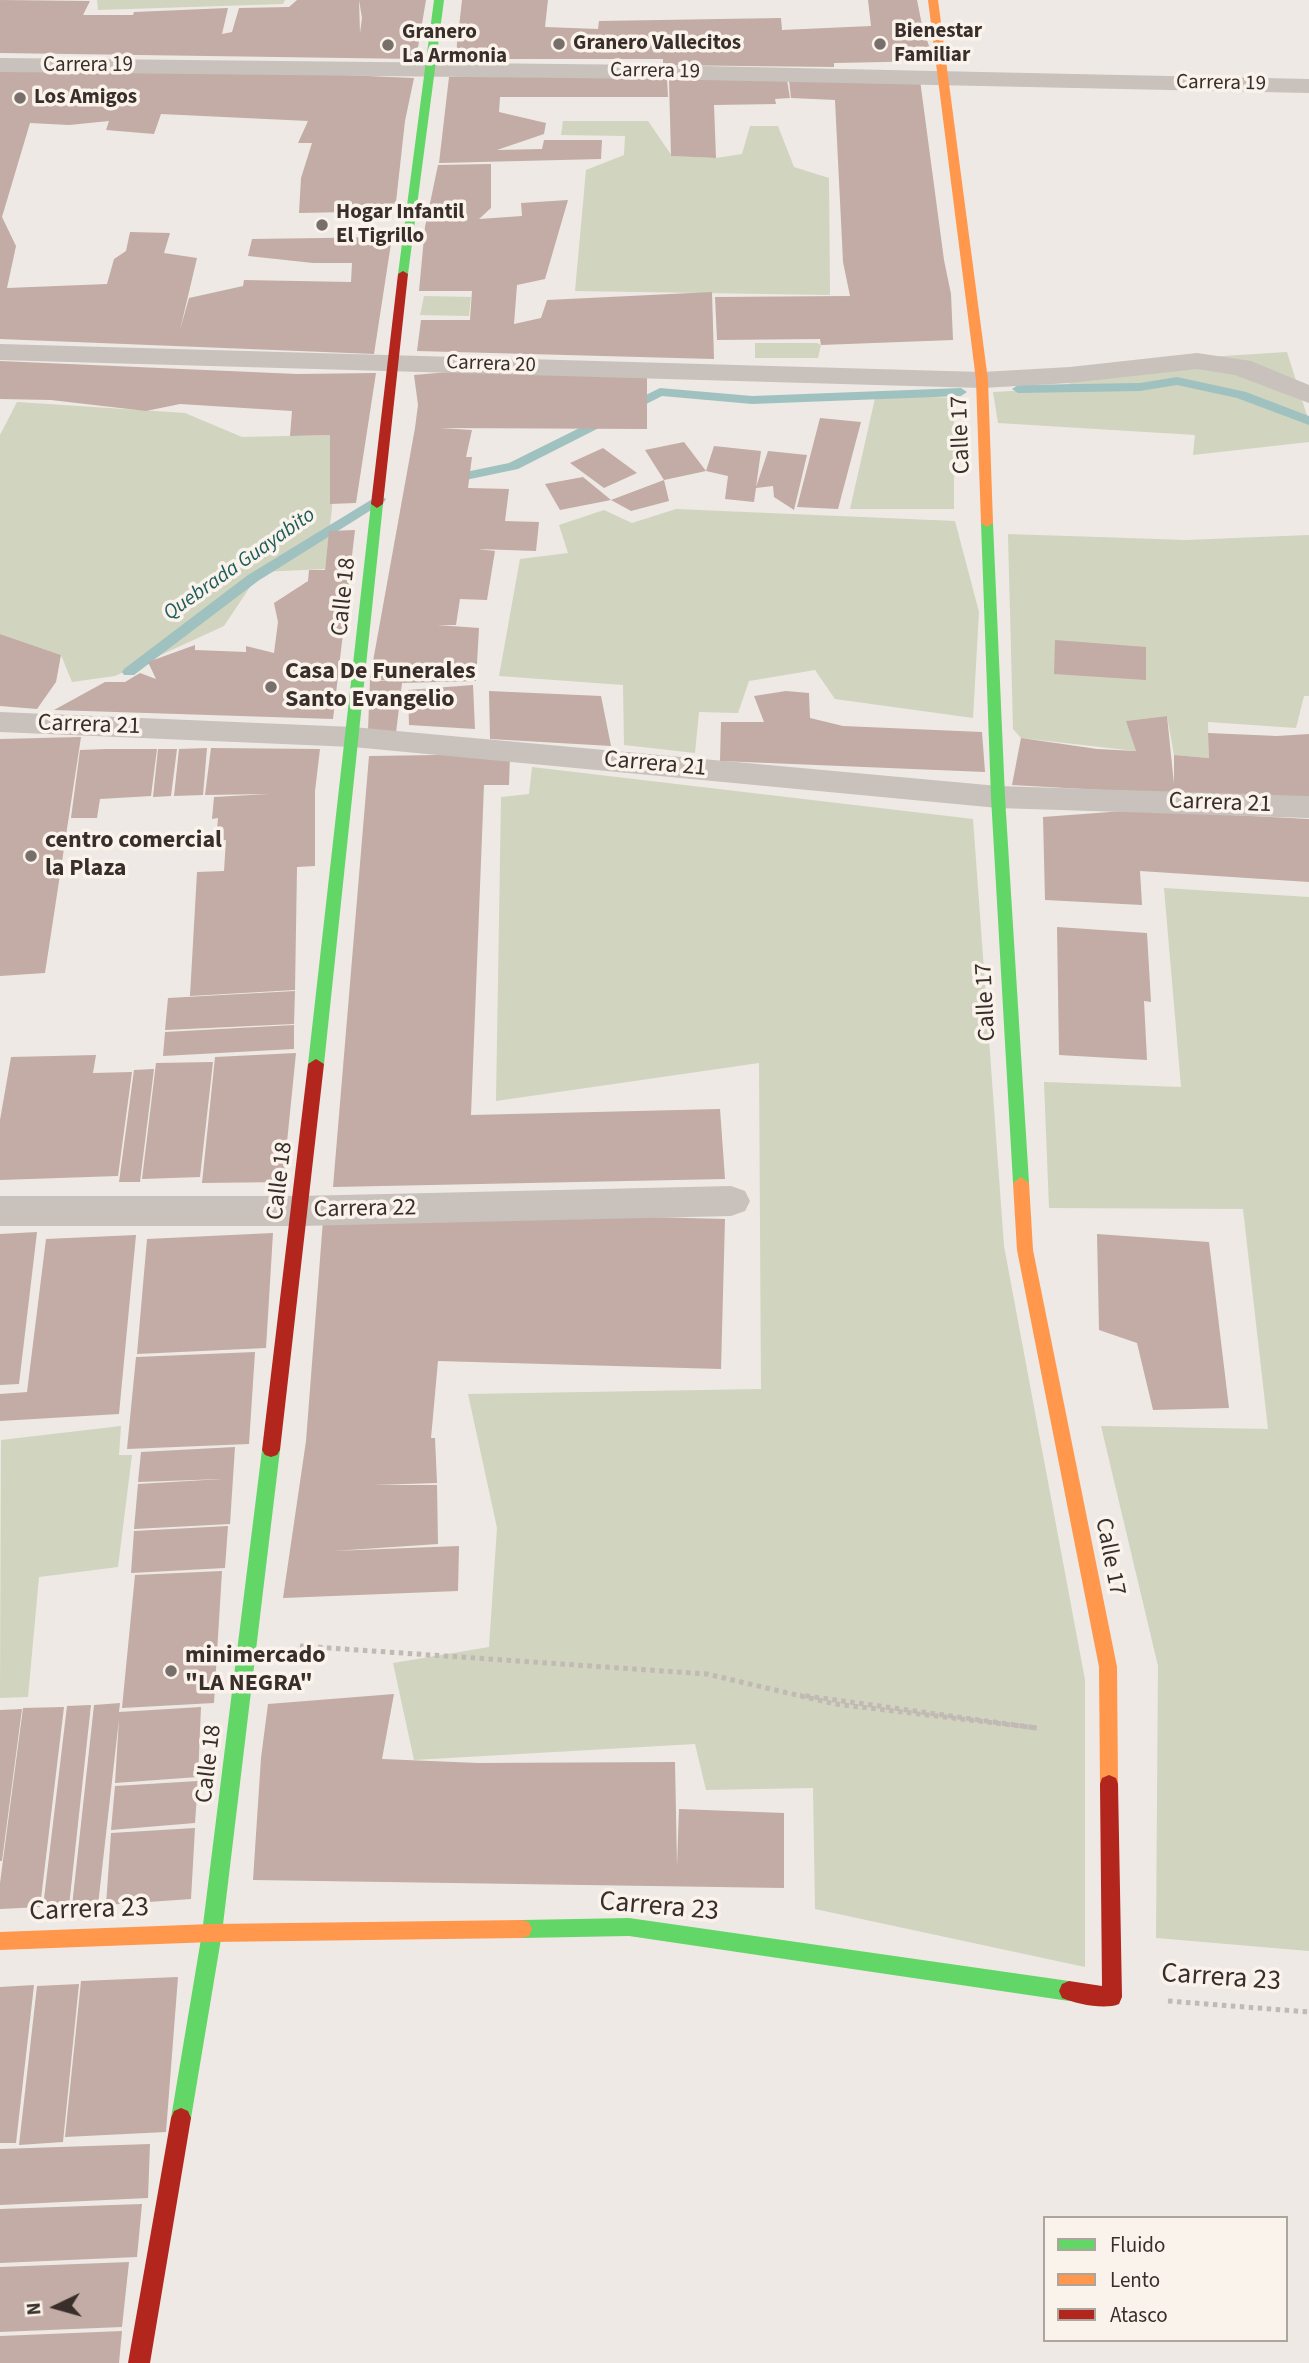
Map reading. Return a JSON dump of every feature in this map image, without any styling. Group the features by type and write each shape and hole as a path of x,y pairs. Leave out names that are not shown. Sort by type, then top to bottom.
{"street":[{"name":"Calle 18","path":"139,2363 212,1933 300,1211 353,737 391,362 439,0"},
{"name":"Calle 17","path":"933,0 982,380 998,797 1025,1250 1108,1667 1111,1997"},
{"name":"Carrera 19","path":"0,65 942,76 1309,86"},
{"name":"Carrera 20","path":"0,352 982,380 1213,362 1252,370 1309,395"},
{"name":"Carrera 21","path":"0,722 353,737 998,797 1309,807"},
{"name":"Carrera 22","path":"0,1211 300,1211 731,1201"},
{"name":"Carrera 23","path":"0,1941 212,1933 629,1927 1111,1997"}],"path":[{"path":"247,1649 290,1646 707,1674 800,1696 835,1704 1037,1728 800,1696"},
{"name":"Carrera 23","path":"1111,1997 1309,2012"}],"green space":[{"path":"97,0 285,0 283,4 98,10"},
{"path":"563,121 648,121 672,156 716,158 742,154 750,126 778,126 794,167 829,178 830,295 575,291 586,170 624,155 625,136 561,135"},
{"path":"424,296 471,297 469,316 420,315"},
{"path":"755,343 821,345 818,358 755,358"},
{"path":"1287,352 1309,422 1309,442 1193,455 1195,435 998,423 993,392 1048,389 1160,360"},
{"path":"876,394 954,398 954,509 850,509"},
{"path":"17,402 185,413 242,437 330,435 332,508 325,569 260,572 224,626 115,676 72,682 61,655 0,634 0,435"},
{"path":"676,509 955,521 979,612 973,718 835,699 815,670 749,681 738,713 699,712 695,753 624,745 623,685 499,676 520,559 568,553 559,525 604,510 632,523"},
{"path":"1008,534 1186,540 1309,535 1309,696 1304,696 1296,728 1208,722 1209,758 1174,755 1167,716 1127,721 1136,751 1021,738 1013,729"},
{"path":"532,767 973,819 1004,1246 1085,1680 1085,1967 815,1909 813,1788 706,1790 695,1744 414,1760 393,1663 489,1647 497,1528 468,1394 761,1389 759,1063 496,1101 501,797 529,794"},
{"path":"1164,888 1309,897 1309,1951 1156,1938 1158,1666 1101,1426 1268,1429 1243,1209 1049,1208 1044,1082 1181,1087"},
{"path":"121,1426 119,1455 132,1455 118,1567 39,1577 28,1697 0,1698 1,1440"}],"building":[{"path":"0,0 90,1 83,15 133,15 134,12 228,8 222,34 232,32 239,8 289,7 297,0 359,0 426,0 416,59 0,53","holes":["359,0 362,18 360,33"]},
{"path":"462,0 548,0 545,27 598,29 599,21 781,18 782,30 871,26 868,0 917,0 934,61 834,63 834,67 663,65 663,59 456,59 458,28 470,28 459,27"},
{"path":"0,69 414,78 405,121 395,211 299,213 301,178 312,143 298,143 308,121 161,114 154,134 106,130 109,121 69,125 30,123 2,217 16,246 7,288 107,284 114,259 126,251 130,232 170,233 164,253 197,258 180,330 189,298 243,286 244,280 351,282 352,263 313,263 248,256 252,239 392,237 374,354 0,339"},
{"path":"449,77 667,79 668,97 500,97 499,112 546,123 544,134 497,150 542,149 544,140 602,140 601,159 439,163"},
{"path":"669,80 787,80 790,98 775,99 776,104 714,105 716,158 671,156"},
{"path":"789,80 920,80 951,294 953,340 821,345 820,339 717,340 715,297 850,296 843,262 835,100 791,98"},
{"path":"491,164 491,208 479,219 522,216 521,203 568,200 545,279 517,285 514,324 541,318 547,300 712,292 714,359 417,351 421,320 470,320 472,291 419,291 425,227 438,165"},
{"path":"0,361 297,374 376,373 356,503 330,504 330,435 290,436 292,411 180,404 146,411 51,400 0,399"},
{"path":"495,368 647,370 647,429 440,428 472,430 466,457 472,457 468,488 509,489 505,521 539,522 536,551 478,549 495,551 487,600 460,599 456,625 437,625 479,628 476,681 402,683 396,733 368,730 370,680 389,681 370,678 415,428 418,405 414,375"},
{"path":"820,418 861,422 838,509 797,507"},
{"path":"684,442 706,471 664,480 645,450"},
{"path":"714,446 761,451 756,487 768,451 807,455 794,510 774,497 773,486 756,488 754,502 725,499 728,476 706,471"},
{"path":"603,448 637,473 604,488 570,463"},
{"path":"583,477 611,500 560,510 545,484"},
{"path":"664,480 669,501 631,511 611,500"},
{"path":"355,530 333,719 54,710 105,682 125,682 140,673 156,679 148,662 195,645 195,650 246,652 246,646 274,653 278,622 274,603 308,581 309,570 325,570 329,531"},
{"path":"0,634 61,655 56,682 37,709 0,706"},
{"path":"1055,640 1146,647 1146,680 1054,674"},
{"path":"473,685 475,729 409,725 408,690"},
{"path":"489,691 601,696 611,746 490,739"},
{"path":"786,691 809,693 810,718 843,726 982,732 985,772 720,761 721,722 764,722 754,696"},
{"path":"1167,716 1174,784 1174,755 1209,758 1208,733 1277,736 1309,734 1309,796 1210,796 1012,785 1021,738 1097,749 1136,751 1126,721"},
{"name":"centro comercial la Plaza","path":"81,737 45,973 0,976 0,739"},
{"path":"207,748 203,795 174,796 179,749"},
{"path":"211,748 320,749 315,791 315,866 297,867 295,990 190,996 197,872 224,871 226,840 216,841 218,818 212,819 214,797 270,794 205,795"},
{"path":"157,749 151,796 100,799 97,818 71,818 80,750"},
{"path":"158,749 177,749 171,796 153,797"},
{"path":"510,754 509,785 484,785 471,1115 720,1109 725,1179 333,1187 369,756"},
{"path":"1137,810 1309,819 1309,882 1140,871 1142,905 1045,900 1043,817"},
{"path":"1057,927 1147,933 1151,1002 1144,1001 1147,1060 1059,1055"},
{"path":"295,991 294,1024 165,1030 168,998"},
{"path":"294,1025 294,1049 163,1056 165,1032"},
{"path":"296,1053 283,1182 202,1183 215,1057"},
{"path":"96,1055 93,1073 132,1072 118,1176 0,1180 0,1120 11,1057"},
{"path":"213,1062 200,1177 142,1179 156,1063"},
{"path":"154,1069 140,1182 119,1182 134,1070"},
{"path":"454,1212 725,1219 721,1369 438,1361 431,1438 435,1438 437,1483 374,1485 437,1485 438,1544 333,1551 459,1546 458,1591 283,1598 306,1441 323,1220"},
{"path":"37,1232 19,1384 0,1385 0,1234"},
{"path":"273,1233 266,1348 137,1354 147,1239"},
{"path":"1097,1234 1209,1242 1229,1408 1153,1410 1137,1343 1099,1330"},
{"path":"136,1235 119,1414 0,1421 0,1394 27,1392 46,1239"},
{"path":"255,1352 249,1444 127,1449 136,1357"},
{"path":"235,1447 230,1524 134,1529 138,1484 222,1479 138,1482 141,1452"},
{"path":"228,1526 225,1568 131,1573 134,1531"},
{"path":"222,1571 214,1703 122,1708 135,1575"},
{"path":"394,1694 382,1759 478,1763 675,1762 677,1866 679,1809 784,1813 784,1888 253,1880 261,1758 268,1704"},
{"path":"120,1703 119,1712 201,1707 198,1777 115,1783 119,1719 98,1905 72,1906 94,1705"},
{"path":"91,1705 69,1906 43,1907 67,1706"},
{"path":"64,1707 40,1907 0,1909 0,1883 23,1708"},
{"path":"22,1709 2,1861 0,1861 0,1710"},
{"path":"198,1781 195,1823 111,1830 115,1786"},
{"path":"195,1828 191,1899 106,1905 111,1833"},
{"path":"178,1977 166,2132 65,2137 81,1981"},
{"path":"79,1984 63,2142 19,2145 37,1986"},
{"path":"34,1985 16,2143 0,2143 0,1987"},
{"path":"150,2144 148,2198 0,2205 0,2149"},
{"path":"142,2204 137,2257 0,2263 0,2209"},
{"path":"129,2262 122,2327 0,2332 0,2267"},
{"path":"122,2331 119,2363 0,2363 0,2336"}],"waterway":[{"name":"Quebrada Guayabito","path":"1018,389 1140,387 1177,381 1241,395 1309,421"},
{"path":"456,478 513,466 660,392 752,400 961,392"},
{"name":"Quebrada Guayabito","path":"129,672 253,578 379,499"}],"traffic: fast":[{"path":"403,274 439,0"},
{"path":"316,1064 377,504"},
{"path":"987,523 998,797 1021,1183"},
{"path":"181,2118 212,1933 271,1450"},
{"path":"522,1929 629,1927 1069,1991"}],"traffic: slow":[{"path":"933,0 982,380 987,523"},
{"path":"1021,1183 1025,1250 1108,1667 1109,1784"},
{"path":"0,1941 212,1933 522,1929"}],"traffic: jam":[{"path":"377,504 403,274"},
{"path":"271,1450 316,1064"},
{"path":"1069,1991 1112,1997 1109,1784"},
{"path":"139,2363 181,2118"}],"place":[{"name":"Granero Vallecitos","path":"559,44"},
{"name":"Bienestar Familiar","path":"880,44"},
{"name":"Granero La Armonia","path":"388,45"},
{"name":"Los Amigos","path":"20,98"},
{"name":"Hogar Infantil El Tigrillo","path":"322,225"},
{"name":"Casa De Funerales Santo Evangelio","path":"271,687"},
{"name":"centro comercial la Plaza","path":"31,856"},
{"name":"minimercado \"LA NEGRA\"","path":"171,1671"}]}
